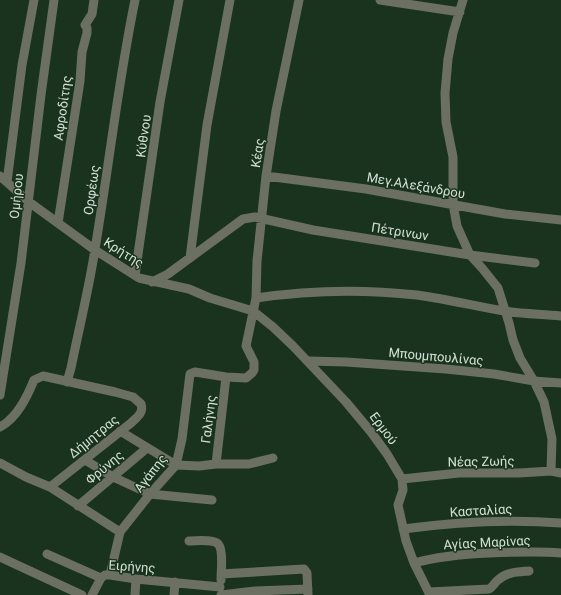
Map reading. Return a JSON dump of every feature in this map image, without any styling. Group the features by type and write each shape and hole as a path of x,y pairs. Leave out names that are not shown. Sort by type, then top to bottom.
{"street":[{"path":"3,179 34,0"},
{"name":"Ομήρου","path":"0,395 21,263 54,0"},
{"name":"Αφροδίτης","path":"58,223 80,81 82,52 87,33 85,24 92,14 94,0"},
{"name":"Ορφέως","path":"67,382 95,250 119,92 135,0"},
{"name":"Κύθνου","path":"135,275 160,102 179,0"},
{"path":"190,258 207,125 230,0"},
{"name":"Κέας","path":"226,377 246,378 254,370 254,362 246,346 256,298 257,261 266,176 276,111 299,0"},
{"path":"380,0 460,12"},
{"path":"463,0 453,33 448,59 445,93 446,122 453,157 453,204 457,226 470,255 498,288 513,340 520,358 534,381 544,402 552,439 551,471"},
{"name":"Μεγ.Αλεξάνδρου","path":"266,176 366,189 505,214 561,220"},
{"name":"Κρήτης","path":"3,179 29,202 95,250 135,275 152,282 189,289 210,298 253,311"},
{"name":"Πέτρινων","path":"152,282 168,274 243,219 255,217 313,230 470,255 535,263"},
{"path":"256,298 307,292 381,292 418,296 505,311 561,316"},
{"name":"Ερμού","path":"253,311 273,327 308,361 346,402 371,432 387,454 402,479"},
{"name":"Μπουμπουλίνας","path":"308,361 346,362 446,369 494,374 534,381 561,383"},
{"name":"Αγάπης","path":"92,595 106,576 120,532 150,494 176,465 182,439 190,374 195,372 226,377"},
{"path":"0,427 7,423 22,404 34,380 43,376 67,382"},
{"name":"Γαλήνης","path":"216,464 226,377"},
{"name":"Δήμητρας","path":"50,487 140,414 142,406 138,400 133,397 67,382"},
{"path":"120,431 176,465 199,466 216,464 249,464 273,458"},
{"name":"Φρύνης","path":"78,506 147,448"},
{"path":"85,460 113,477 150,494 212,500"},
{"path":"0,463 50,487 120,532"},
{"name":"Νέας Ζωής","path":"402,479 459,473 519,473 551,471 561,473"},
{"path":"402,479 403,490 398,505 403,529 414,563 430,594 489,589 492,588 496,581 504,575 528,571"},
{"name":"Κασταλίας","path":"403,529 432,525 492,521 528,520 561,523"},
{"path":"189,541 205,541 218,544 221,551 221,592"},
{"name":"Αγίας Μαρίνας","path":"414,563 433,557 468,554 531,552 561,554"},
{"name":"Ειρήνης","path":"47,554 106,576 175,582 221,592 308,592"},
{"path":"0,556 82,595"},
{"path":"221,574 304,569 307,572 308,592"},
{"path":"134,595 136,579"},
{"path":"174,595 175,582"}]}
